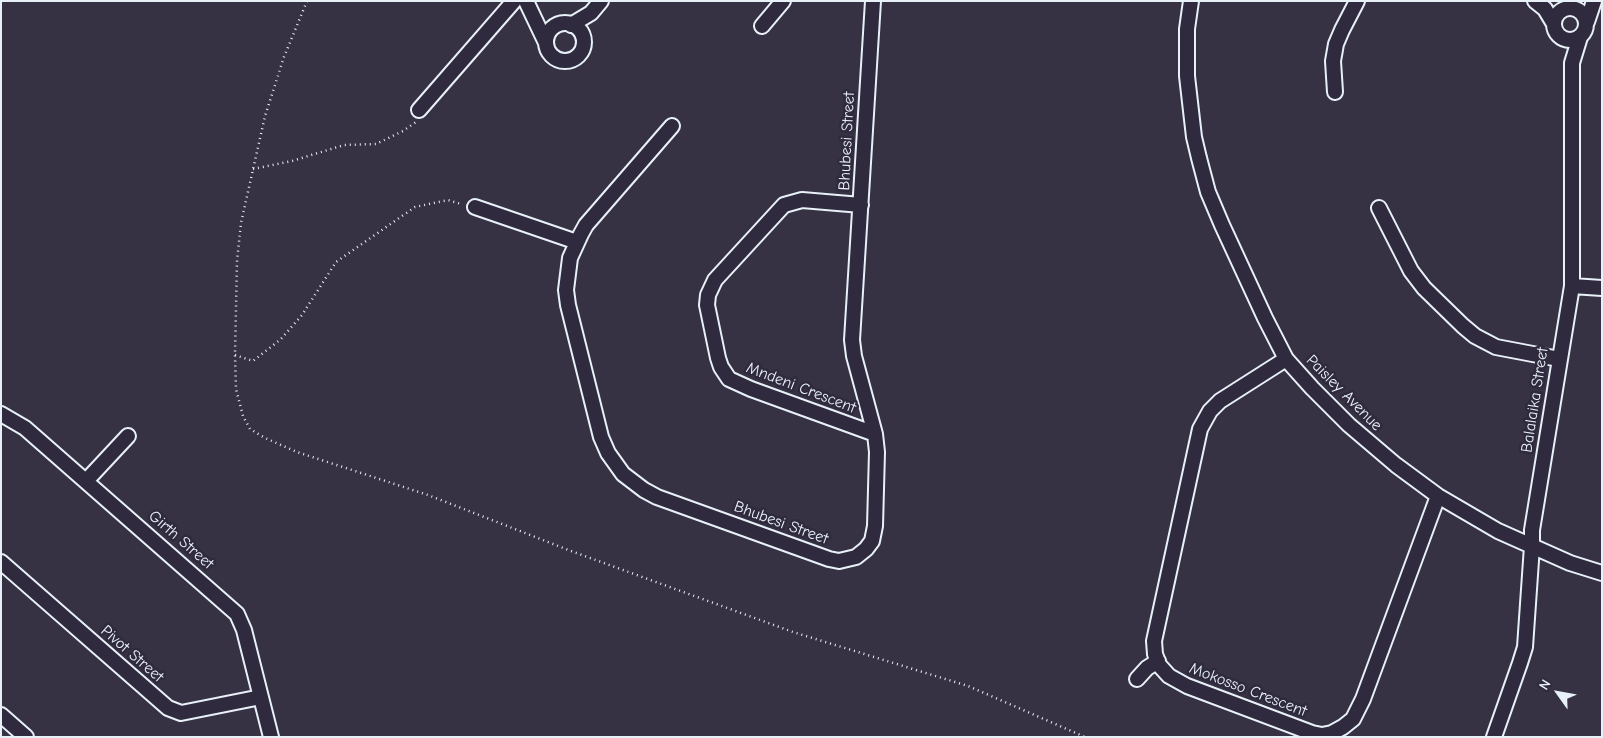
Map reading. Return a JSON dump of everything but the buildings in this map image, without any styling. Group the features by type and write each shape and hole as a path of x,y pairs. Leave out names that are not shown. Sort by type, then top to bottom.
{"street":[{"path":"419,110 514,1"},
{"path":"546,43 548,34 554,28 560,24 570,24 591,12 601,1"},
{"path":"762,26 783,1"},
{"name":"Bhubesi Street","path":"672,126 586,225 576,242 567,273 566,290 568,305 597,423 608,453 624,474 644,490 657,497 834,561 856,557 866,549 872,541 875,532 877,452 875,434 853,349 873,1"},
{"name":"Paisley Avenue","path":"1191,1 1188,29 1187,76 1194,137 1208,192 1265,318 1286,358 1312,388 1356,431 1396,465 1438,496 1498,531 1570,563 1602,573"},
{"path":"1336,92 1333,60 1336,44 1357,1"},
{"path":"1593,1 1585,30 1580,37 1570,41 1560,38 1555,31 1556,16 1567,9 1593,1"},
{"path":"1540,5 1582,12 1587,22"},
{"path":"1540,5 1554,24"},
{"path":"528,6 548,51 559,60 567,61 574,59 583,48 583,36 591,12"},
{"path":"528,6 554,28"},
{"path":"570,24 578,29 583,36"},
{"name":"Balalaika Street","path":"1494,737 1525,647 1532,530 1572,286 1572,63 1580,37"},
{"name":"Balalaika Street","path":"1560,38 1572,63"},
{"name":"Mndeni Crescent","path":"861,205 802,200 784,205 715,280 708,295 707,306 718,358 721,367 729,379 751,389 875,434"},
{"path":"475,207 576,242"},
{"path":"1379,208 1411,271 1441,305 1475,336 1502,349 1559,358"},
{"path":"1572,286 1602,288"},
{"path":"1137,679 1147,668 1158,661 1154,647 1155,632 1202,425 1210,411 1220,401 1286,358"},
{"name":"Girth Street","path":"1,414 25,428 237,614 244,630 271,737"},
{"path":"86,481 128,436"},
{"name":"Mokosso Crescent","path":"1158,661 1162,670 1187,686 1295,728 1322,735 1343,728 1353,719 1363,699 1438,496"},
{"name":"Pivot Street","path":"1,562 168,708 181,712 261,697"},
{"path":"1,715 26,737"}],"path":[{"path":"307,1 270,96 242,214 237,261 236,389 243,416 250,429 297,452 428,495 571,551 815,640 968,686 1085,737"},
{"path":"252,169 292,161 344,145 376,144 403,131 418,121 419,110"},
{"path":"235,355 253,362 281,339 302,315 336,262 415,207 448,200 475,207"}]}
